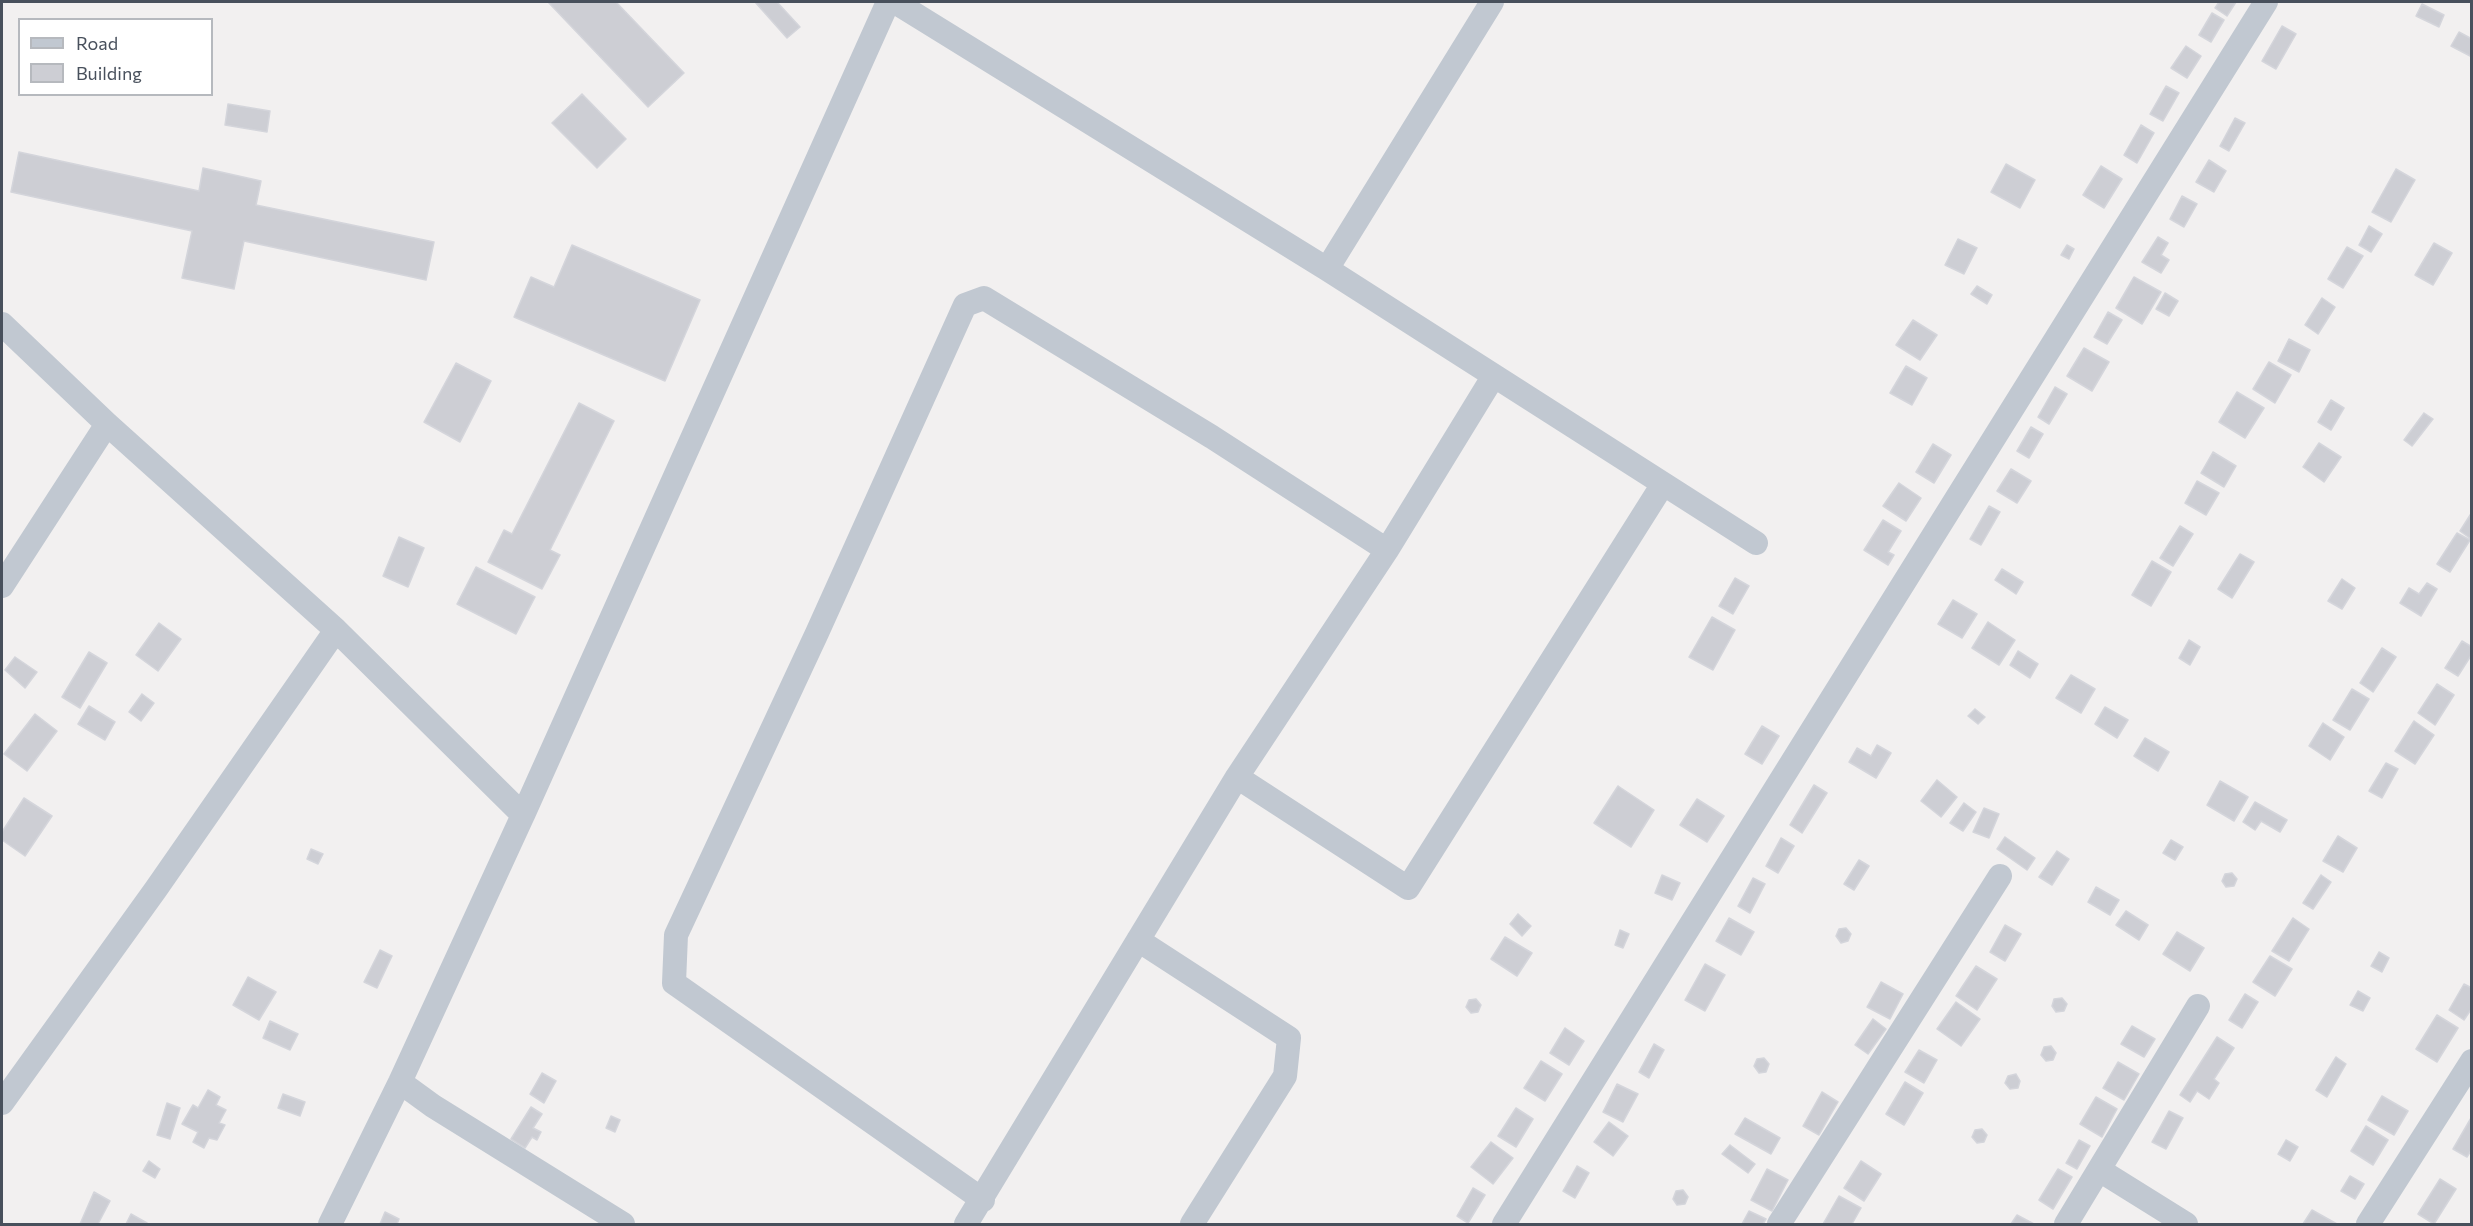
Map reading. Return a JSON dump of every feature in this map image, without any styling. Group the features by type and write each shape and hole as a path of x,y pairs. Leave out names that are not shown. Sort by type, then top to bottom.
{"street":[{"path":"330,1224 400,1082 524,815 888,2"},
{"path":"895,2 1327,269 1492,377 1756,543"},
{"path":"1327,269 1492,2"},
{"path":"1504,1224 2266,2"},
{"path":"983,1200 674,983 676,935 812,644 965,305 984,297 1212,437 1387,550"},
{"path":"2,324 106,424 336,630 524,815"},
{"path":"966,1224 983,1200 1237,777 1387,550 1492,377"},
{"path":"2,586 106,424"},
{"path":"1237,777 1407,888 1663,484"},
{"path":"2,1104 156,890 336,630"},
{"path":"1779,1224 2000,876"},
{"path":"1138,939 1289,1038 1285,1076 1192,1224"},
{"path":"2066,1224 2101,1171 2198,1006"},
{"path":"2368,1224 2472,1062"},
{"path":"400,1082 433,1106 623,1224"},
{"path":"2101,1171 2186,1224"}],"building":[{"path":"548,2 616,2 684,73 648,107"},
{"path":"755,2 777,2 800,27 787,38"},
{"path":"2219,2 2236,2 2227,16 2215,8"},
{"path":"2422,4 2444,15 2439,27 2416,16"},
{"path":"2212,13 2224,20 2211,42 2199,35"},
{"path":"2282,26 2296,34 2276,69 2262,61"},
{"path":"2459,32 2472,39 2472,57 2451,46"},
{"path":"2186,46 2201,56 2187,78 2171,68"},
{"path":"2166,86 2179,93 2163,121 2150,114"},
{"path":"582,94 626,139 597,168 552,123"},
{"path":"228,104 270,111 267,132 225,125"},
{"path":"2235,118 2245,123 2229,151 2220,146"},
{"path":"2141,125 2154,133 2137,163 2124,155"},
{"path":"19,152 199,191 203,168 261,181 256,205 434,242 426,280 244,241 234,289 182,278 192,231 11,192"},
{"path":"2209,160 2226,171 2214,192 2196,182"},
{"path":"2006,164 2035,180 2020,208 1991,192"},
{"path":"2101,166 2122,179 2104,208 2083,195"},
{"path":"2396,169 2415,180 2391,222 2372,212"},
{"path":"2182,196 2197,204 2184,227 2170,219"},
{"path":"2369,226 2382,234 2371,252 2359,245"},
{"path":"2158,237 2168,243 2161,255 2169,260 2161,273 2142,262"},
{"path":"1958,239 1977,248 1964,274 1945,265"},
{"path":"2434,243 2452,253 2433,285 2415,275"},
{"path":"572,245 700,300 665,381 514,317 531,277 554,287"},
{"path":"2067,245 2074,249 2069,259 2061,255"},
{"path":"2347,247 2363,256 2343,288 2328,279"},
{"path":"2134,277 2161,292 2142,324 2116,308"},
{"path":"1977,286 1992,295 1987,304 1971,294"},
{"path":"2165,293 2178,301 2169,316 2156,309"},
{"path":"2322,298 2335,307 2318,334 2305,325"},
{"path":"2108,312 2122,320 2107,344 2094,337"},
{"path":"1913,320 1937,335 1920,360 1896,345"},
{"path":"2289,339 2310,350 2299,372 2278,361"},
{"path":"2084,348 2109,362 2092,391 2067,376"},
{"path":"2269,362 2291,375 2275,403 2253,389"},
{"path":"456,363 491,381 460,442 424,422"},
{"path":"1906,366 1927,378 1912,405 1890,393"},
{"path":"2055,387 2067,394 2049,424 2038,417"},
{"path":"2237,392 2264,408 2245,438 2219,422"},
{"path":"2331,400 2344,408 2331,430 2318,422"},
{"path":"579,403 614,421 550,550 560,555 542,589 488,562 504,530 512,534"},
{"path":"2424,413 2433,419 2412,446 2404,440"},
{"path":"2031,427 2043,434 2029,458 2017,451"},
{"path":"2319,443 2341,457 2324,482 2303,467"},
{"path":"1933,444 1951,455 1934,483 1916,472"},
{"path":"2213,452 2236,466 2224,487 2201,473"},
{"path":"2011,469 2031,481 2017,503 1997,491"},
{"path":"2197,481 2219,493 2206,515 2185,503"},
{"path":"1899,483 1921,498 1906,521 1883,506"},
{"path":"1989,506 2000,512 1981,545 1970,539"},
{"path":"2472,512 2472,538 2471,539 2460,531"},
{"path":"1883,520 1901,531 1888,552 1894,555 1888,565 1864,550"},
{"path":"2180,526 2193,534 2173,566 2160,558"},
{"path":"2457,533 2470,540 2450,572 2437,564"},
{"path":"399,537 424,548 408,587 383,576"},
{"path":"2240,554 2254,562 2232,598 2218,589"},
{"path":"2152,561 2171,572 2151,606 2132,595"},
{"path":"476,567 535,597 516,634 457,604"},
{"path":"2002,569 2023,582 2016,594 1995,580"},
{"path":"1735,578 1749,586 1733,614 1719,606"},
{"path":"2342,579 2355,588 2342,609 2328,601"},
{"path":"2427,583 2437,589 2421,616 2400,603 2409,588 2419,594"},
{"path":"1953,600 1977,614 1962,638 1938,624"},
{"path":"1712,617 1735,630 1713,670 1689,657"},
{"path":"1988,622 2015,640 1999,665 1972,648"},
{"path":"159,623 181,639 158,671 136,655"},
{"path":"2189,640 2200,647 2190,665 2179,658"},
{"path":"2462,641 2472,647 2472,654 2458,676 2445,668"},
{"path":"2382,648 2396,657 2373,692 2360,683"},
{"path":"2018,651 2038,664 2030,678 2010,665"},
{"path":"89,652 107,663 80,708 62,697"},
{"path":"15,657 37,672 25,688 5,670"},
{"path":"2071,675 2095,689 2081,713 2056,698"},
{"path":"2437,684 2454,695 2435,725 2418,713"},
{"path":"2352,689 2369,699 2350,730 2333,720"},
{"path":"142,694 154,703 141,721 129,712"},
{"path":"89,706 115,722 105,740 78,724"},
{"path":"2105,707 2128,720 2117,738 2095,724"},
{"path":"1975,709 1985,717 1978,724 1968,716"},
{"path":"35,714 57,731 27,771 4,754"},
{"path":"2414,721 2434,735 2415,764 2395,751"},
{"path":"2323,723 2344,737 2330,760 2309,746"},
{"path":"1762,726 1779,736 1762,764 1745,754"},
{"path":"2145,738 2169,752 2158,771 2134,756"},
{"path":"1877,745 1891,753 1876,778 1849,762 1857,748 1871,756"},
{"path":"2386,763 2398,769 2382,798 2369,791"},
{"path":"1937,780 1957,797 1941,817 1921,801"},
{"path":"2220,781 2248,797 2234,821 2207,805"},
{"path":"1814,785 1827,793 1802,833 1790,825"},
{"path":"1618,786 1654,810 1631,847 1594,823"},
{"path":"24,798 52,816 25,856 2,840 2,832"},
{"path":"1697,799 1724,816 1707,842 1680,825"},
{"path":"2255,802 2287,820 2280,832 2261,821 2255,830 2243,822"},
{"path":"1964,803 1976,812 1963,831 1950,823"},
{"path":"1984,808 1999,814 1989,838 1973,832"},
{"path":"2338,836 2357,848 2343,872 2323,861"},
{"path":"2005,837 2035,858 2027,870 1997,849"},
{"path":"1781,838 1794,846 1778,873 1766,866"},
{"path":"2171,840 2183,847 2175,860 2163,853"},
{"path":"311,849 323,854 318,864 307,859"},
{"path":"2057,851 2069,859 2052,885 2039,877"},
{"path":"1859,860 1869,866 1854,890 1844,884"},
{"path":"2232,873 2237,879 2234,886 2226,887 2222,881 2225,874"},
{"path":"1662,875 1680,883 1672,900 1655,893"},
{"path":"2321,875 2331,882 2313,909 2303,903"},
{"path":"1753,878 1765,884 1750,913 1738,906"},
{"path":"2096,887 2119,900 2110,915 2088,902"},
{"path":"2126,911 2148,925 2139,940 2116,925"},
{"path":"1518,914 1531,926 1522,936 1510,924"},
{"path":"1729,918 1754,932 1741,955 1716,941"},
{"path":"2293,918 2309,929 2289,961 2272,951"},
{"path":"2005,925 2021,934 2005,961 1990,952"},
{"path":"1846,928 1851,934 1848,941 1841,943 1836,936 1839,929"},
{"path":"1620,930 1629,934 1623,948 1615,945"},
{"path":"2177,932 2204,948 2190,971 2163,954"},
{"path":"1505,937 1532,953 1517,976 1491,959"},
{"path":"380,950 392,956 377,988 364,982"},
{"path":"2379,952 2389,958 2382,972 2371,966"},
{"path":"2270,956 2292,969 2275,996 2253,982"},
{"path":"1705,964 1725,975 1705,1011 1685,1000"},
{"path":"1976,966 1997,979 1977,1010 1956,996"},
{"path":"248,977 276,992 259,1020 233,1005"},
{"path":"1881,982 1903,994 1890,1019 1867,1007"},
{"path":"2464,984 2472,988 2472,1008 2464,1020 2449,1010"},
{"path":"2358,991 2370,998 2363,1011 2350,1005"},
{"path":"2245,994 2258,1002 2242,1028 2229,1020"},
{"path":"2062,998 2067,1004 2064,1011 2056,1012 2052,1006 2054,999"},
{"path":"1476,999 1481,1005 1478,1012 1471,1013 1466,1007 1469,1000"},
{"path":"1956,1002 1980,1019 1961,1046 1937,1029"},
{"path":"2437,1015 2458,1028 2437,1062 2416,1049"},
{"path":"1873,1019 1886,1029 1868,1054 1855,1045"},
{"path":"270,1021 298,1034 290,1050 263,1038"},
{"path":"2132,1026 2155,1039 2144,1057 2121,1044"},
{"path":"1565,1028 1584,1041 1569,1065 1550,1053"},
{"path":"2217,1037 2234,1048 2214,1079 2219,1083 2209,1099 2197,1091 2190,1102 2180,1095"},
{"path":"1654,1044 1664,1050 1649,1078 1639,1072"},
{"path":"2051,1046 2056,1053 2053,1060 2046,1061 2041,1055 2044,1047"},
{"path":"1919,1050 1937,1060 1924,1083 1905,1072"},
{"path":"2336,1057 2346,1064 2327,1097 2316,1090"},
{"path":"1764,1058 1769,1064 1766,1072 1759,1073 1754,1066 1757,1059"},
{"path":"1541,1061 1562,1074 1545,1101 1524,1088"},
{"path":"2118,1062 2139,1074 2124,1100 2103,1088"},
{"path":"542,1073 556,1081 544,1103 530,1094"},
{"path":"2016,1074 2020,1081 2018,1088 2010,1089 2005,1083 2008,1076"},
{"path":"1905,1082 1923,1093 1904,1125 1886,1114"},
{"path":"1617,1084 1638,1094 1623,1122 1603,1112"},
{"path":"208,1090 220,1097 216,1105 226,1110 219,1123 225,1125 217,1140 209,1138 204,1148 193,1142 198,1132 182,1124 193,1105 198,1108"},
{"path":"1822,1092 1838,1102 1819,1135 1803,1126"},
{"path":"283,1094 305,1102 300,1116 278,1108"},
{"path":"2382,1096 2408,1111 2394,1135 2368,1120"},
{"path":"2096,1097 2117,1109 2102,1137 2080,1124"},
{"path":"167,1103 180,1108 170,1139 157,1135"},
{"path":"531,1107 542,1114 533,1128 541,1132 537,1140 532,1137 525,1148 511,1139"},
{"path":"1516,1108 1533,1119 1516,1147 1498,1136"},
{"path":"2169,1111 2183,1118 2166,1149 2152,1142"},
{"path":"611,1116 620,1120 615,1132 606,1128"},
{"path":"1745,1118 1780,1138 1771,1154 1735,1134"},
{"path":"2471,1118 2472,1149 2467,1157 2453,1149"},
{"path":"1609,1122 1628,1136 1613,1156 1594,1142"},
{"path":"2366,1126 2388,1140 2373,1165 2351,1151"},
{"path":"1982,1129 1987,1135 1984,1142 1977,1143 1972,1137 1975,1130"},
{"path":"2079,1140 2090,1146 2077,1169 2066,1163"},
{"path":"2286,1140 2298,1147 2290,1161 2278,1154"},
{"path":"1491,1142 1513,1158 1493,1184 1471,1167"},
{"path":"1730,1145 1755,1164 1748,1173 1722,1154"},
{"path":"149,1161 160,1169 155,1178 143,1171"},
{"path":"1861,1161 1881,1174 1864,1201 1844,1188"},
{"path":"1577,1166 1589,1173 1575,1198 1563,1191"},
{"path":"1767,1169 1788,1180 1772,1211 1751,1200"},
{"path":"2058,1169 2072,1177 2053,1209 2039,1200"},
{"path":"2350,1176 2364,1184 2355,1199 2341,1191"},
{"path":"2440,1179 2456,1189 2434,1224 2418,1214"},
{"path":"1473,1188 1485,1195 1468,1223 1457,1216"},
{"path":"1683,1190 1688,1197 1685,1204 1677,1205 1673,1199 1676,1191"},
{"path":"94,1192 110,1201 98,1224 80,1224"},
{"path":"1839,1196 1861,1208 1852,1224 1823,1224"},
{"path":"2312,1210 2337,1224 2303,1224"},
{"path":"1749,1211 1766,1219 1763,1224 1742,1224"},
{"path":"385,1212 399,1219 397,1224 380,1224"},
{"path":"131,1214 147,1223 126,1224"},
{"path":"2017,1215 2034,1224 2011,1224"}]}
